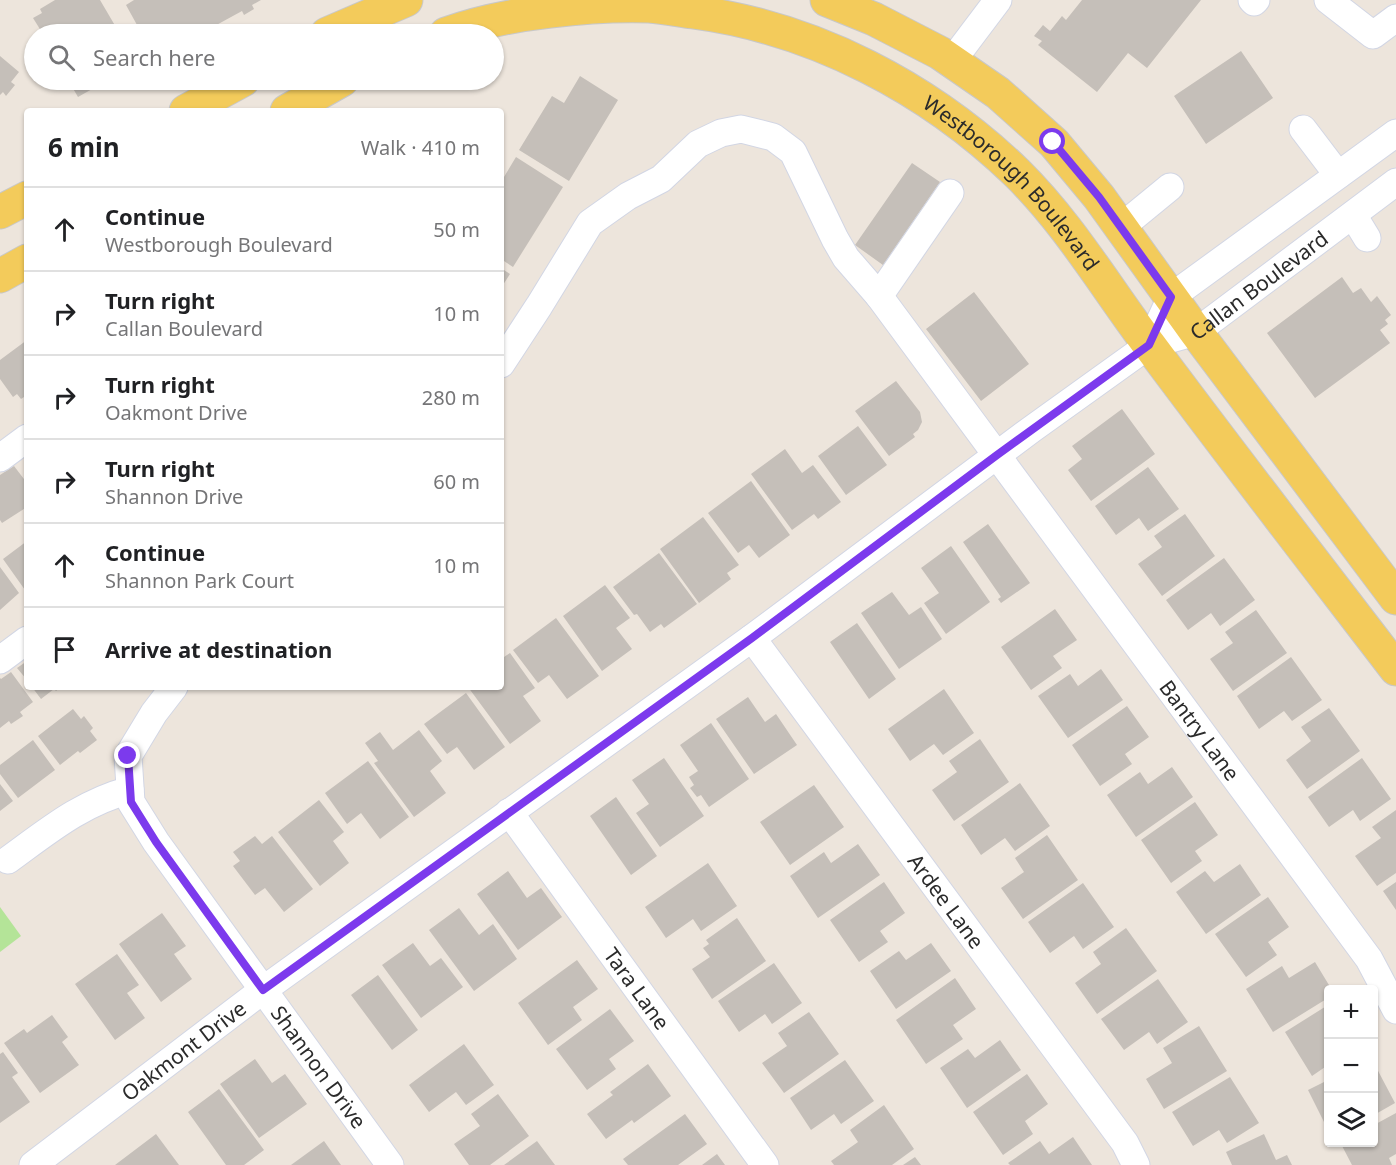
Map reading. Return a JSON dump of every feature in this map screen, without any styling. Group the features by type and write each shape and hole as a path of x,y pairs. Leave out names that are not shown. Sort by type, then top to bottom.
{"main road":[{"path":"350,24 406,0"},
{"path":"827,0 874,19 940,53 998,93 1053,142 1099,197 1196,332 1396,598"},
{"name":"Westborough Boulevard","path":"483,24 515,15 584,7 651,6 723,16 792,34 852,59 915,93 971,133 1018,174 1063,226 1149,345 1396,669"},
{"path":"192,108 225,90"},
{"path":"292,108 324,90"},
{"path":"0,212 24,200"},
{"path":"0,276 24,263"}],"street":[{"path":"952,61 998,0"},
{"path":"1328,0 1373,35 1396,18"},
{"name":"Bantry Lane","path":"504,359 590,223 628,196 662,178 698,144 721,133 741,129 773,137 793,152 834,239 846,258 879,296 1370,959 1396,1010"},
{"path":"1303,129 1338,175"},
{"name":"Callan Boulevard","path":"1149,345 1171,297 1396,133"},
{"name":"Callan Boulevard","path":"1149,345 1196,332 1396,182"},
{"path":"1120,228 1170,187"},
{"path":"879,296 950,193"},
{"path":"1353,215 1367,238"},
{"name":"Oakmont Drive","path":"33,1165 263,990 752,638 1149,345"},
{"path":"0,458 24,440"},
{"name":"Ardee Lane","path":"752,638 1125,1143 1136,1165"},
{"path":"0,660 24,642"},
{"name":"Shannon Drive","path":"172,690 154,713 128,756 131,802 156,842 390,1165"},
{"path":"8,860 80,808 108,795 130,790"},
{"name":"Tara Lane","path":"509,812 765,1165"}],"green space":[{"path":"0,907 21,936 0,952"}],"building":[{"path":"55,0 100,0 114,24 37,24 33,18 42,13 40,9"},
{"path":"134,0 261,0 252,5 254,9 244,15 242,11 218,24 136,24 126,5"},
{"path":"1082,0 1201,0 1147,68 1128,53 1097,92 1038,45 1042,41 1034,36 1043,25 1050,31 1062,16 1066,20"},
{"path":"1241,51 1273,98 1206,144 1174,96"},
{"path":"0,56 19,72 11,82 15,85 6,96 3,92 0,95"},
{"path":"580,76 618,100 569,181 519,150 552,96 564,103"},
{"path":"74,90 90,90 78,97"},
{"path":"516,157 563,187 513,267 504,261 504,177"},
{"path":"912,163 940,182 883,265 855,245"},
{"path":"504,270 510,274 504,283"},
{"path":"1342,277 1353,293 1361,288 1371,302 1377,296 1391,315 1385,320 1388,324 1380,330 1390,343 1315,398 1267,333"},
{"path":"974,292 1029,364 981,401 926,329"},
{"path":"24,342 24,397 21,399 17,394 13,397 0,379 0,360"},
{"path":"896,381 920,412 922,422 913,434 915,437 889,456 855,411"},
{"path":"1122,409 1155,454 1091,501 1068,470 1082,459 1072,446"},
{"path":"858,426 887,465 846,495 818,456"},
{"path":"785,449 802,473 813,465 841,502 818,519 814,514 792,530 751,474"},
{"path":"14,466 24,479 24,509 2,523 0,520 0,475"},
{"path":"1148,467 1179,509 1148,531 1139,518 1116,535 1095,506"},
{"path":"751,481 790,535 759,558 749,545 738,553 708,513"},
{"path":"1185,514 1215,556 1162,596 1138,564 1162,547 1154,536"},
{"path":"703,517 739,565 727,573 731,579 699,603 660,549"},
{"path":"988,524 1030,583 1001,603 998,599 1001,597 963,542"},
{"path":"24,543 24,589 3,559"},
{"path":"951,546 990,602 946,634 924,603 939,593 921,568"},
{"path":"659,553 697,604 664,628 661,624 650,632 613,587"},
{"path":"1224,558 1255,600 1220,626 1211,613 1188,630 1166,600"},
{"path":"0,567 19,593 0,610"},
{"path":"605,585 630,618 616,628 632,649 602,671 563,616"},
{"path":"892,592 909,615 921,607 942,639 899,669 861,613"},
{"path":"1055,609 1077,640 1053,656 1062,668 1031,690 1001,647"},
{"path":"1256,610 1287,653 1233,691 1210,659 1233,643 1225,632"},
{"path":"556,618 599,676 567,699 549,675 538,683 513,650"},
{"path":"857,623 896,679 869,699 830,642"},
{"path":"510,653 535,688 523,696 541,721 510,744 470,690 504,690 504,657"},
{"path":"1291,657 1322,700 1292,721 1284,711 1259,729 1237,696"},
{"path":"24,663 24,676 17,668"},
{"path":"1101,669 1123,700 1068,738 1038,696 1070,674 1078,686"},
{"path":"11,672 33,702 20,712 23,716 11,724 9,721 0,728 0,678"},
{"path":"944,689 974,733 943,755 934,744 910,761 888,729"},
{"path":"34,690 53,690 41,699"},
{"path":"466,693 505,747 474,770 457,747 447,754 424,724"},
{"path":"748,697 765,722 776,714 797,745 754,774 716,719"},
{"path":"1127,706 1149,737 1125,754 1132,764 1100,786 1072,745"},
{"path":"1329,708 1360,751 1307,789 1286,760 1311,741 1301,727"},
{"path":"73,709 81,719 84,716 93,728 90,731 97,740 60,765 38,736"},
{"path":"711,723 749,779 709,807 701,795 697,797 690,788 694,785 689,777 698,771 680,745"},
{"path":"419,730 442,761 430,771 446,793 414,817 374,763 378,761 365,743 380,732 393,750"},
{"path":"980,739 1009,782 954,821 932,790 957,772 949,761"},
{"path":"33,740 55,770 18,798 0,774 0,765"},
{"path":"664,758 704,816 660,847 636,813 649,804 632,780"},
{"path":"1362,758 1391,799 1360,821 1353,810 1329,827 1308,797"},
{"path":"368,761 409,817 380,839 361,813 347,824 325,793"},
{"path":"1172,767 1193,797 1136,837 1107,795 1140,772 1148,784"},
{"path":"1020,783 1050,826 1015,851 1005,838 981,855 961,825"},
{"path":"0,784 13,801 0,811"},
{"path":"814,785 844,827 790,865 760,822"},
{"path":"616,797 657,856 631,875 590,816"},
{"path":"319,800 344,832 333,841 349,863 320,886 278,832"},
{"path":"1195,802 1218,835 1195,851 1202,861 1171,883 1141,840"},
{"path":"1396,810 1396,873 1377,886 1355,856 1381,838 1372,827"},
{"path":"1047,835 1078,880 1023,919 1001,888 1024,872 1015,858"},
{"path":"255,836 262,844 272,836 313,889 284,912 265,888 255,895 233,866 240,861 233,852"},
{"path":"858,844 880,875 818,918 790,876 824,852 831,863"},
{"path":"708,863 737,906 701,931 693,919 666,938 645,907"},
{"path":"1240,864 1261,895 1206,934 1176,892 1205,871 1214,882"},
{"path":"508,871 527,898 541,888 562,917 518,950 477,894"},
{"path":"884,882 905,913 880,931 888,942 859,962 830,920"},
{"path":"1396,882 1396,910 1383,891"},
{"path":"1083,883 1114,927 1083,949 1074,936 1050,953 1028,922"},
{"path":"1268,897 1289,927 1268,942 1277,955 1246,977 1215,934"},
{"path":"459,908 479,935 493,924 517,959 474,991 429,930"},
{"path":"162,913 186,946 174,954 192,979 161,1002 119,944"},
{"path":"737,918 766,961 712,999 692,969 710,957 703,948 709,944 706,940"},
{"path":"1126,928 1157,971 1097,1014 1075,983 1101,964 1093,952"},
{"path":"413,943 430,966 441,958 463,987 421,1018 382,965"},
{"path":"931,943 951,971 896,1009 870,971 899,951 906,960"},
{"path":"117,954 139,985 127,993 145,1018 115,1040 75,984"},
{"path":"577,960 598,989 573,1007 582,1020 548,1045 518,1003"},
{"path":"1315,962 1329,985 1324,985 1324,1000 1273,1032 1246,989 1282,966 1289,978"},
{"path":"774,963 802,1003 772,1024 765,1014 739,1032 718,1001"},
{"path":"378,975 418,1030 392,1050 351,995"},
{"path":"955,978 976,1009 953,1025 963,1039 926,1064 896,1020"},
{"path":"1158,979 1188,1022 1157,1044 1149,1032 1124,1050 1101,1019"},
{"path":"1324,1008 1324,1068 1312,1076 1285,1032"},
{"path":"610,1009 634,1041 609,1059 616,1069 587,1090 556,1049"},
{"path":"809,1012 839,1054 784,1093 762,1063 787,1046 778,1033"},
{"path":"52,1015 68,1037 62,1042 79,1065 40,1093 4,1043 24,1029 27,1033"},
{"path":"1199,1026 1227,1071 1164,1109 1146,1079 1172,1063 1163,1048"},
{"path":"1000,1040 1021,1070 967,1108 940,1068 968,1049 975,1058"},
{"path":"464,1044 494,1085 466,1105 456,1092 429,1112 409,1085"},
{"path":"3,1052 18,1073 12,1077 30,1102 0,1123 0,1054"},
{"path":"255,1059 272,1083 285,1074 307,1104 259,1138 220,1084"},
{"path":"845,1060 874,1101 841,1124 834,1114 811,1130 790,1098"},
{"path":"648,1064 671,1096 634,1123 632,1120 606,1139 587,1114 613,1095 610,1092"},
{"path":"1378,1071 1395,1103 1378,1113"},
{"path":"1027,1074 1048,1104 1025,1121 1033,1134 1003,1155 973,1112"},
{"path":"1230,1077 1259,1123 1227,1143 1219,1130 1193,1146 1172,1112"},
{"path":"1324,1082 1324,1122 1308,1090"},
{"path":"219,1089 264,1150 244,1165 226,1165 188,1112"},
{"path":"498,1094 529,1136 490,1165 469,1165 454,1144 480,1126 471,1114"},
{"path":"884,1105 914,1149 892,1165 834,1165 831,1161 858,1142 850,1130"},
{"path":"1396,1113 1396,1154 1389,1158 1392,1165 1352,1165 1343,1147 1378,1147 1378,1123"},
{"path":"685,1114 707,1144 678,1165 628,1165 623,1159"},
{"path":"156,1134 179,1165 115,1165"},
{"path":"1264,1134 1276,1160 1287,1155 1292,1165 1232,1165 1226,1152"},
{"path":"1073,1137 1092,1165 1010,1165 1008,1163 1040,1141 1049,1154"},
{"path":"324,1141 341,1165 291,1165"},
{"path":"537,1141 555,1165 504,1165"},
{"path":"717,1154 725,1165 702,1165"},
{"path":"915,1157 921,1165 903,1165"}],"route":[{"path":"128,756 131,802 156,842 263,990 752,638 1149,345 1171,297 1099,197 1053,142"}]}
